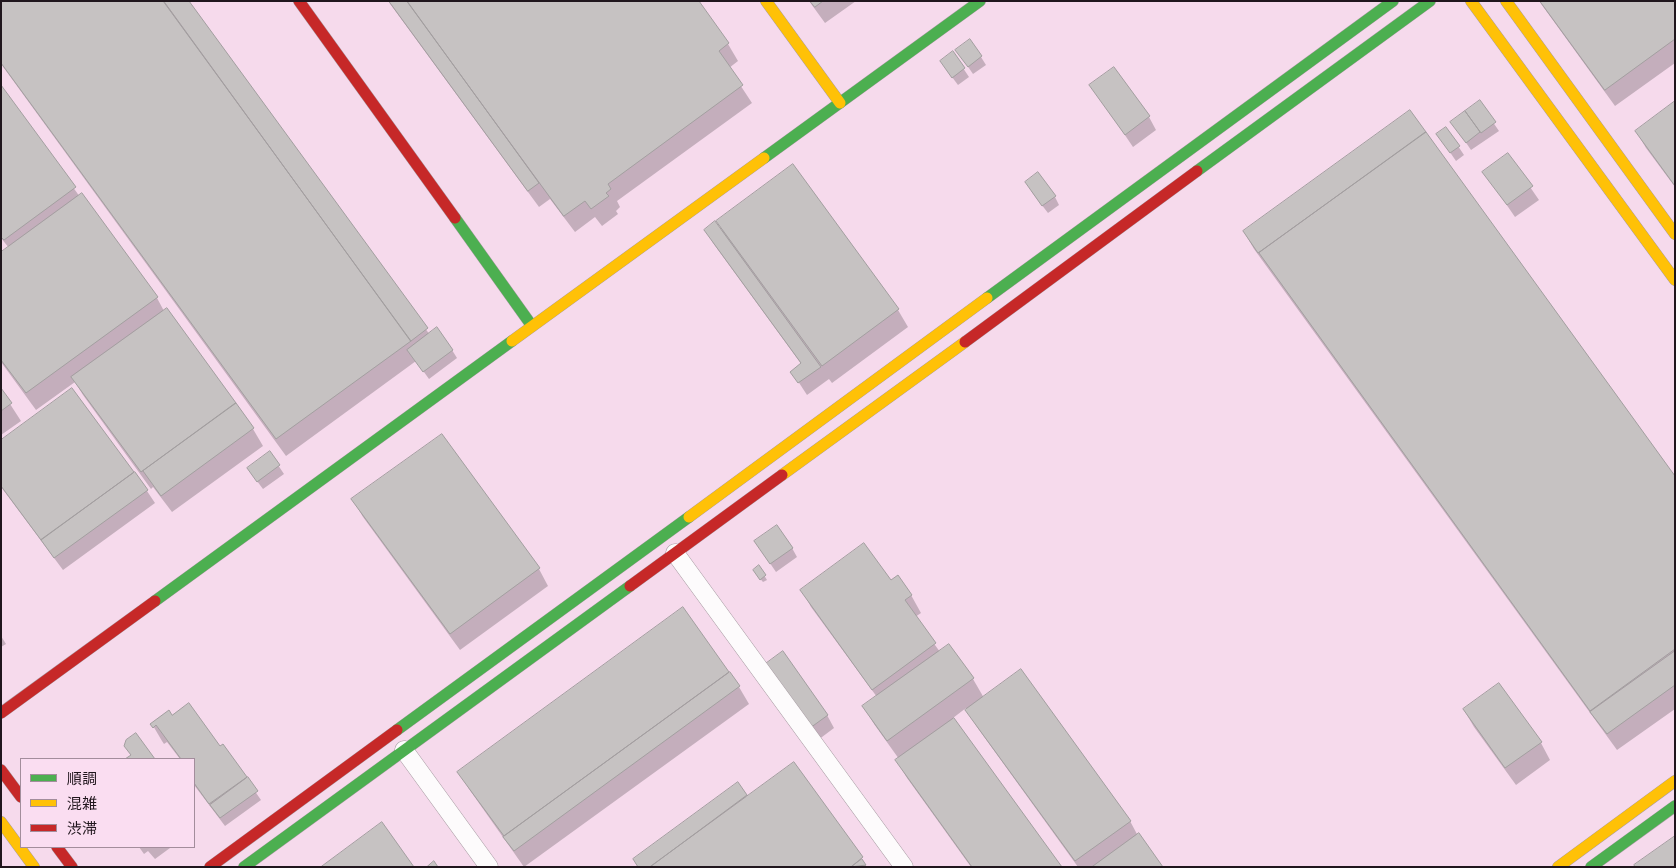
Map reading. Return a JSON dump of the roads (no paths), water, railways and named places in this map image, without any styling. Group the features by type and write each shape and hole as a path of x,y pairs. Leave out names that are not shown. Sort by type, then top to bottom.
{"street":[{"path":"299,1 532,326"},
{"path":"766,1 840,103"},
{"path":"1,713 980,1"},
{"path":"210,867 1393,1"},
{"path":"244,867 1430,1"},
{"path":"1471,1 1675,280"},
{"path":"1506,1 1675,234"},
{"path":"662,536 904,867"},
{"path":"392,734 489,867"},
{"path":"1,770 20,796"},
{"path":"1558,867 1675,782"},
{"path":"1592,867 1675,806"},
{"path":"1,822 20,848"},
{"path":"20,848 34,867"},
{"path":"59,848 72,867"}]}
